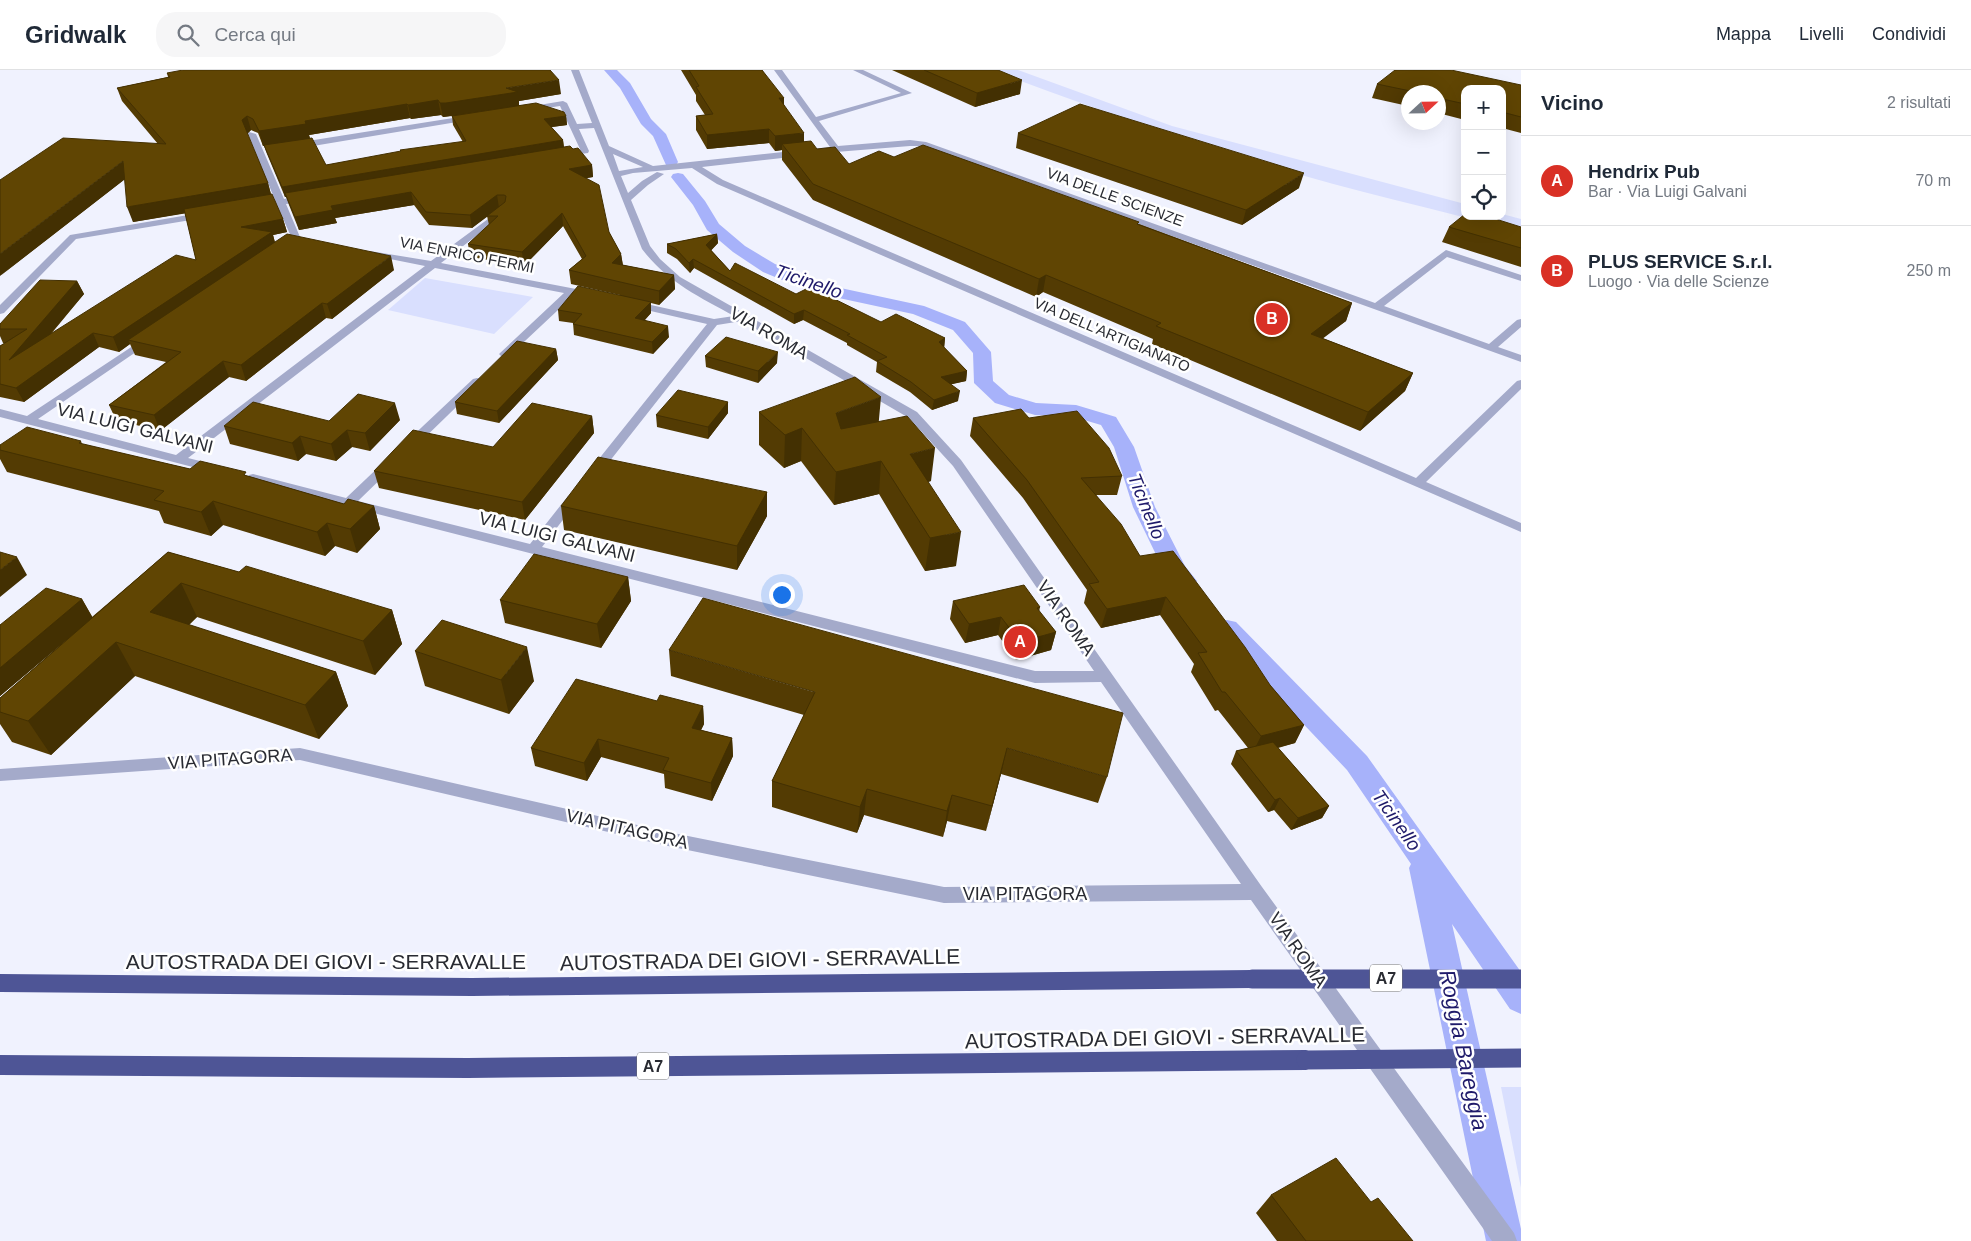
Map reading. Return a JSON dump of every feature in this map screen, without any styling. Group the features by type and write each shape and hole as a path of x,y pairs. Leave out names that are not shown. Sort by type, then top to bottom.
{"highway":[{"name":"AUTOSTRADA DEI GIOVI - SERRAVALLE","path":"0,983 472,987 1252,979 1521,979"},
{"name":"AUTOSTRADA DEI GIOVI - SERRAVALLE","path":"0,1065 468,1068 1521,1058"}],"street":[{"name":"VIA ROMA","path":"575,70 645,247 656,261 676,279 913,415 957,463 1256,892 1506,1241"},
{"path":"778,70 836,149"},
{"path":"813,120 908,93 858,70"},
{"path":"514,111 563,103 585,151 556,156"},
{"path":"289,147 485,115"},
{"path":"574,127 596,125"},
{"path":"252,134 264,151 292,242 326,244"},
{"name":"VIA DELLE SCIENZE","path":"616,175 637,177 657,171 689,166 836,149 910,143 932,147 1521,359"},
{"path":"605,147 657,171"},
{"name":"VIA DELL'ARTIGIANATO","path":"689,166 720,182 1521,528"},
{"name":"VIA DELLE SCIENZE","path":"626,200 657,171"},
{"path":"243,208 320,196"},
{"path":"178,459 502,211"},
{"path":"0,311 73,237 215,213"},
{"name":"VIA ENRICO FERMI","path":"365,252 601,296"},
{"path":"1377,307 1446,253 1521,278"},
{"path":"348,503 573,290"},
{"path":"620,301 714,322 742,318"},
{"path":"533,550 714,322"},
{"path":"1490,348 1521,322"},
{"path":"29,420 159,332"},
{"path":"1417,484 1521,383"},
{"name":"VIA LUIGI GALVANI","path":"0,413 1035,677 1107,676"},
{"name":"VIA PITAGORA","path":"0,775 300,754 668,839 944,895 1256,892"}],"shaded area":[{"path":"991,70 1018,70 1172,126 1461,203 1461,216 1267,165 1128,120"},
{"path":"1506,215 1521,219 1521,231 1477,220 1506,220"},
{"path":"425,278 533,297 494,334 388,310"},
{"path":"1501,1087 1521,1087 1521,1188"}],"building":[{"path":"183,70 550,70 559,80 506,88 518,92 446,103 440,103 438,100 407,104 305,121 306,124 259,131 253,119 247,116 242,120 268,183 127,207 123,161 0,254 0,180 63,138 166,144 117,88 170,77 167,73"},
{"path":"689,70 762,70 784,98 779,98 804,133 775,136 769,129 707,135 696,116 713,114 696,87 699,86"},
{"path":"924,70 998,70 1022,80 977,93"},
{"path":"1395,70 1451,70 1521,85 1521,117 1506,113 1506,85 1461,85 1461,103 1446,100 1446,85 1401,85 1401,89 1377,84"},
{"path":"536,103 564,112 566,116 544,119 563,140 282,187 264,145 312,138 326,165 400,150 466,141 452,116"},
{"path":"1080,104 1304,173 1246,210 1018,133"},
{"path":"811,141 817,149 835,147 849,164 879,151 894,157 923,145 1139,222 1137,224 1352,303 1311,334 1413,373 1368,412 1156,326 1161,323 1046,275 1039,279 813,184 782,144"},
{"path":"570,146 573,149 578,148 592,165 569,169 599,185 609,232 621,254 612,263 674,275 659,291 569,270 586,256 562,213 522,252 468,244 498,216 487,216 505,202 506,196 504,195 497,195 470,215 426,212 411,192 331,206 333,210 295,217 285,193"},
{"path":"272,194 283,219 241,227 272,232 113,337 93,333 16,388 0,384 0,346 27,329 0,329 0,324 40,280 77,281 9,360 176,255 196,260 184,209"},
{"path":"1461,217 1461,220 1499,220 1521,227 1521,248 1449,227"},
{"path":"287,234 391,256 327,304 322,303 241,365 223,361 154,415 109,405 181,352 128,340"},
{"path":"717,234 706,245 730,271 735,263 796,294 810,287 881,322 896,314 945,338 939,342 967,371 941,377 960,391 934,400 911,382 877,361 887,357 847,335 850,334 804,310 794,314 693,259 689,263 676,249 667,244"},
{"path":"578,286 651,302 635,318 668,326 652,342 573,324 582,314 558,310"},
{"path":"726,337 778,352 758,371 705,356"},
{"path":"517,341 556,349 497,411 455,402"},
{"path":"855,377 881,397 836,413 841,429 907,416 935,448 910,454 961,532 930,538 881,461 836,472 802,428 785,435 759,412"},
{"path":"678,390 728,402 708,427 656,415"},
{"path":"358,394 395,403 365,433 347,430 331,444 300,436 292,443 224,426 253,402 329,421"},
{"path":"532,403 592,416 522,502 374,471 413,430 493,447"},
{"path":"1021,409 1029,418 1077,411 1109,448 1122,476 1081,478 1121,524 1140,556 1173,551 1245,647 1270,685 1304,725 1261,736 1225,692 1222,692 1198,653 1207,652 1166,597 1107,609 1089,584 1099,582 1027,480 973,418"},
{"path":"27,427 81,441 79,443 190,469 200,461 246,472 244,475 344,504 348,499 374,506 350,529 327,523 317,532 213,501 201,512 154,500 164,491 0,450 0,445"},
{"path":"598,457 767,492 737,546 561,506"},
{"path":"0,552 17,557 0,570"},
{"path":"168,552 239,572 246,566 392,610 363,641 181,583 150,612 336,672 305,705 116,642 28,721 0,712 0,698"},
{"path":"534,554 628,577 597,624 500,600"},
{"path":"1024,585 1040,607 1037,608 1056,632 1020,642 1001,617 969,624 953,601"},
{"path":"46,588 82,599 0,668 0,625"},
{"path":"703,598 1123,713 1107,777 1007,748 992,806 952,795 947,811 867,789 860,807 772,781 815,692 669,650"},
{"path":"442,620 527,647 501,680 415,651"},
{"path":"576,679 657,701 660,695 703,706 692,728 732,738 711,783 663,770 669,758 598,739 584,763 531,748"},
{"path":"1273,742 1329,806 1298,818 1280,798 1275,800 1236,751"},
{"path":"1336,1158 1371,1202 1378,1198 1413,1241 1306,1241 1271,1195"}],"waterway":[{"name":"Ticinello","path":"610,70 625,86 646,121 659,134 671,162"},
{"name":"Ticinello","path":"678,177 700,204 713,227 739,249 769,268 817,288 918,310 959,326 982,352 984,383 1002,399 1035,409 1076,411 1109,421 1124,447 1144,507 1175,569 1185,581"},
{"name":"Ticinello","path":"1227,628 1357,763 1521,999"},
{"name":"Roggia Bareggia","path":"1424,868 1505,1241"}],"place":[{"name":"PLUS SERVICE S.r.l.","path":"1272,319"},
{"name":"Hendrix Pub","path":"1020,642"}]}
